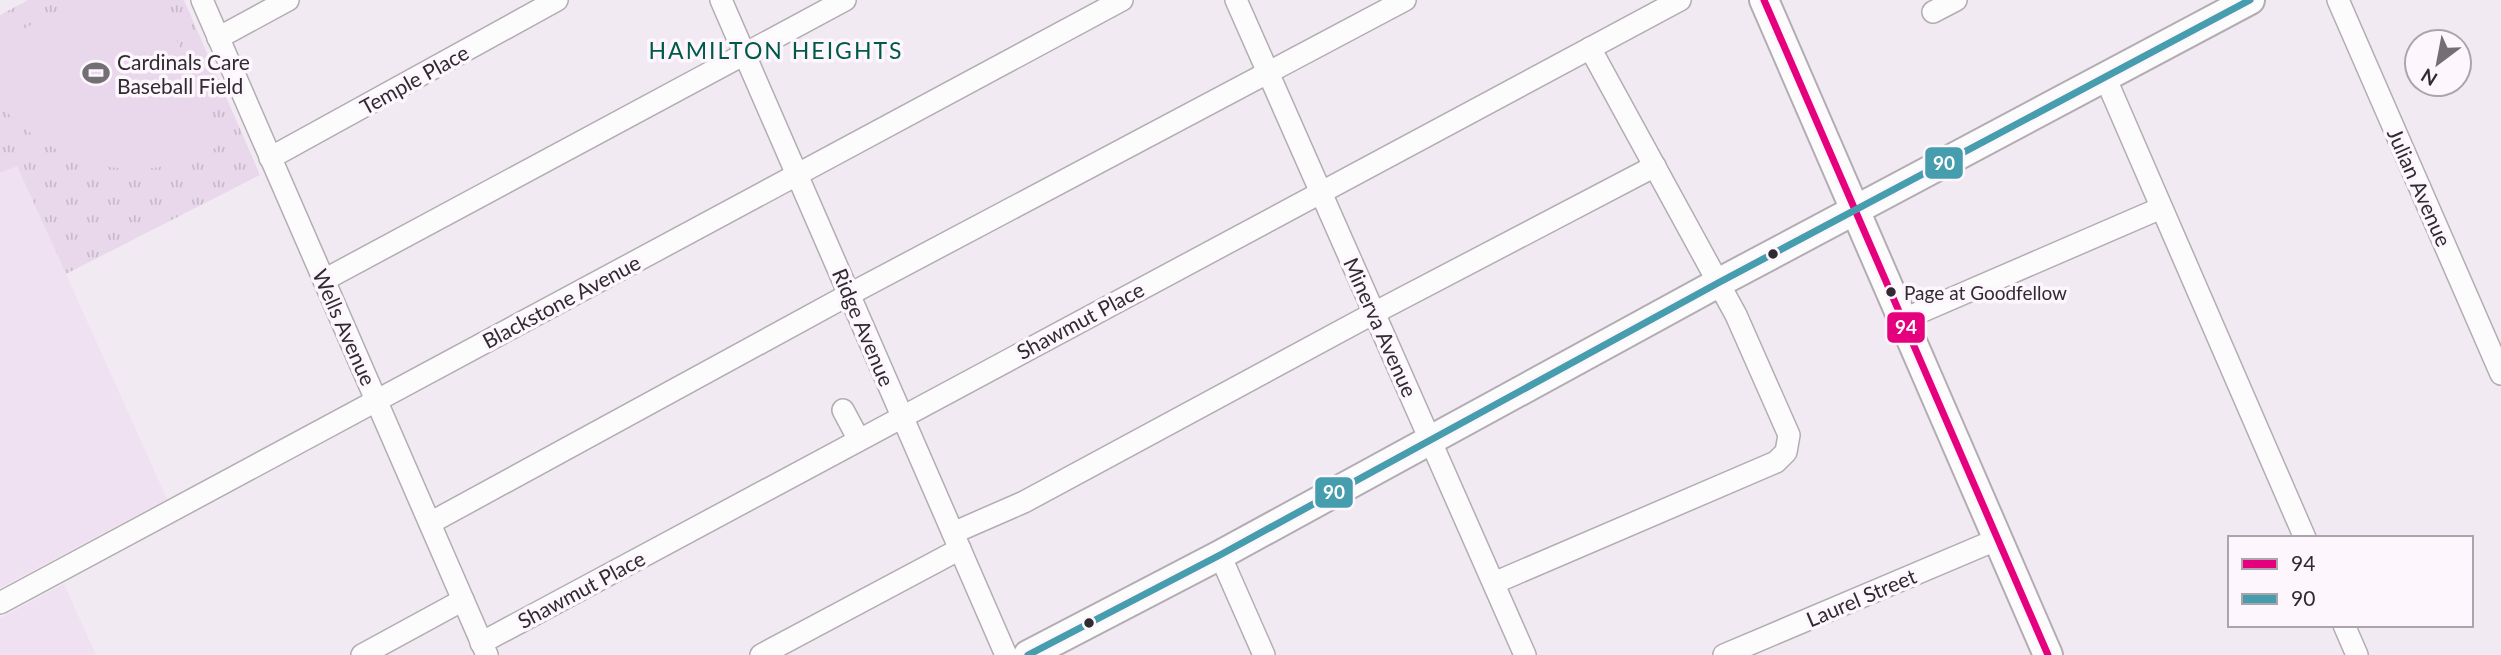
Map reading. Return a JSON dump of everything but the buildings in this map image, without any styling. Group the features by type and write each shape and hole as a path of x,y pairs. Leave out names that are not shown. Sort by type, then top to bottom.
{"main road":[{"path":"1764,0 2048,655"},
{"path":"1028,655 1220,555 1718,283 2250,0"}],"street":[{"name":"Wells Avenue","path":"202,0 484,649"},
{"path":"218,38 288,0"},
{"name":"Temple Place","path":"270,158 557,0"},
{"name":"Ridge Avenue","path":"721,0 1006,655"},
{"path":"324,279 845,0"},
{"name":"Blackstone Avenue","path":"0,603 1122,0"},
{"name":"Minerva Avenue","path":"1236,0 1525,655"},
{"path":"429,523 850,295 1405,0"},
{"name":"Shawmut Place","path":"484,649 902,416 1680,0"},
{"path":"1933,12 1956,0"},
{"name":"Julian Avenue","path":"2338,0 2501,374"},
{"path":"1494,583 1776,462 1786,452 1788,435 1736,315 1590,48"},
{"path":"2105,77 2304,536"},
{"path":"761,655 1024,502 1374,313 1655,166"},
{"path":"1902,320 2161,208"},
{"path":"843,410 859,440"},
{"name":"Laurel Street","path":"1724,655 1998,539"},
{"path":"1220,555 1264,655"},
{"path":"362,655 463,600"},
{"path":"2345,627 2357,655"}],"shaded area":[{"path":"17,165 167,499 0,588 0,173"},
{"path":"64,584 96,655 0,655 0,618"}],"green space":[{"path":"28,0 184,0 260,175 66,274 17,166 0,173 0,15"},
{"name":"Cardinals Care Baseball Field","path":"77,0 159,0 222,144 193,158 163,166 134,169 104,166 76,158 48,145 23,127 0,105 0,42"}],"transit line":[{"name":"94","path":"1764,0 2048,655"},
{"name":"90","path":"1028,655 1220,555 1718,283 2250,0"}],"place":[{"name":"Cardinals Care Baseball Field","path":"96,73"},
{"name":"Page at Goodfellow","path":"1891,292"}],"district":[{"name":"HAMILTON HEIGHTS","path":"776,50"}]}
